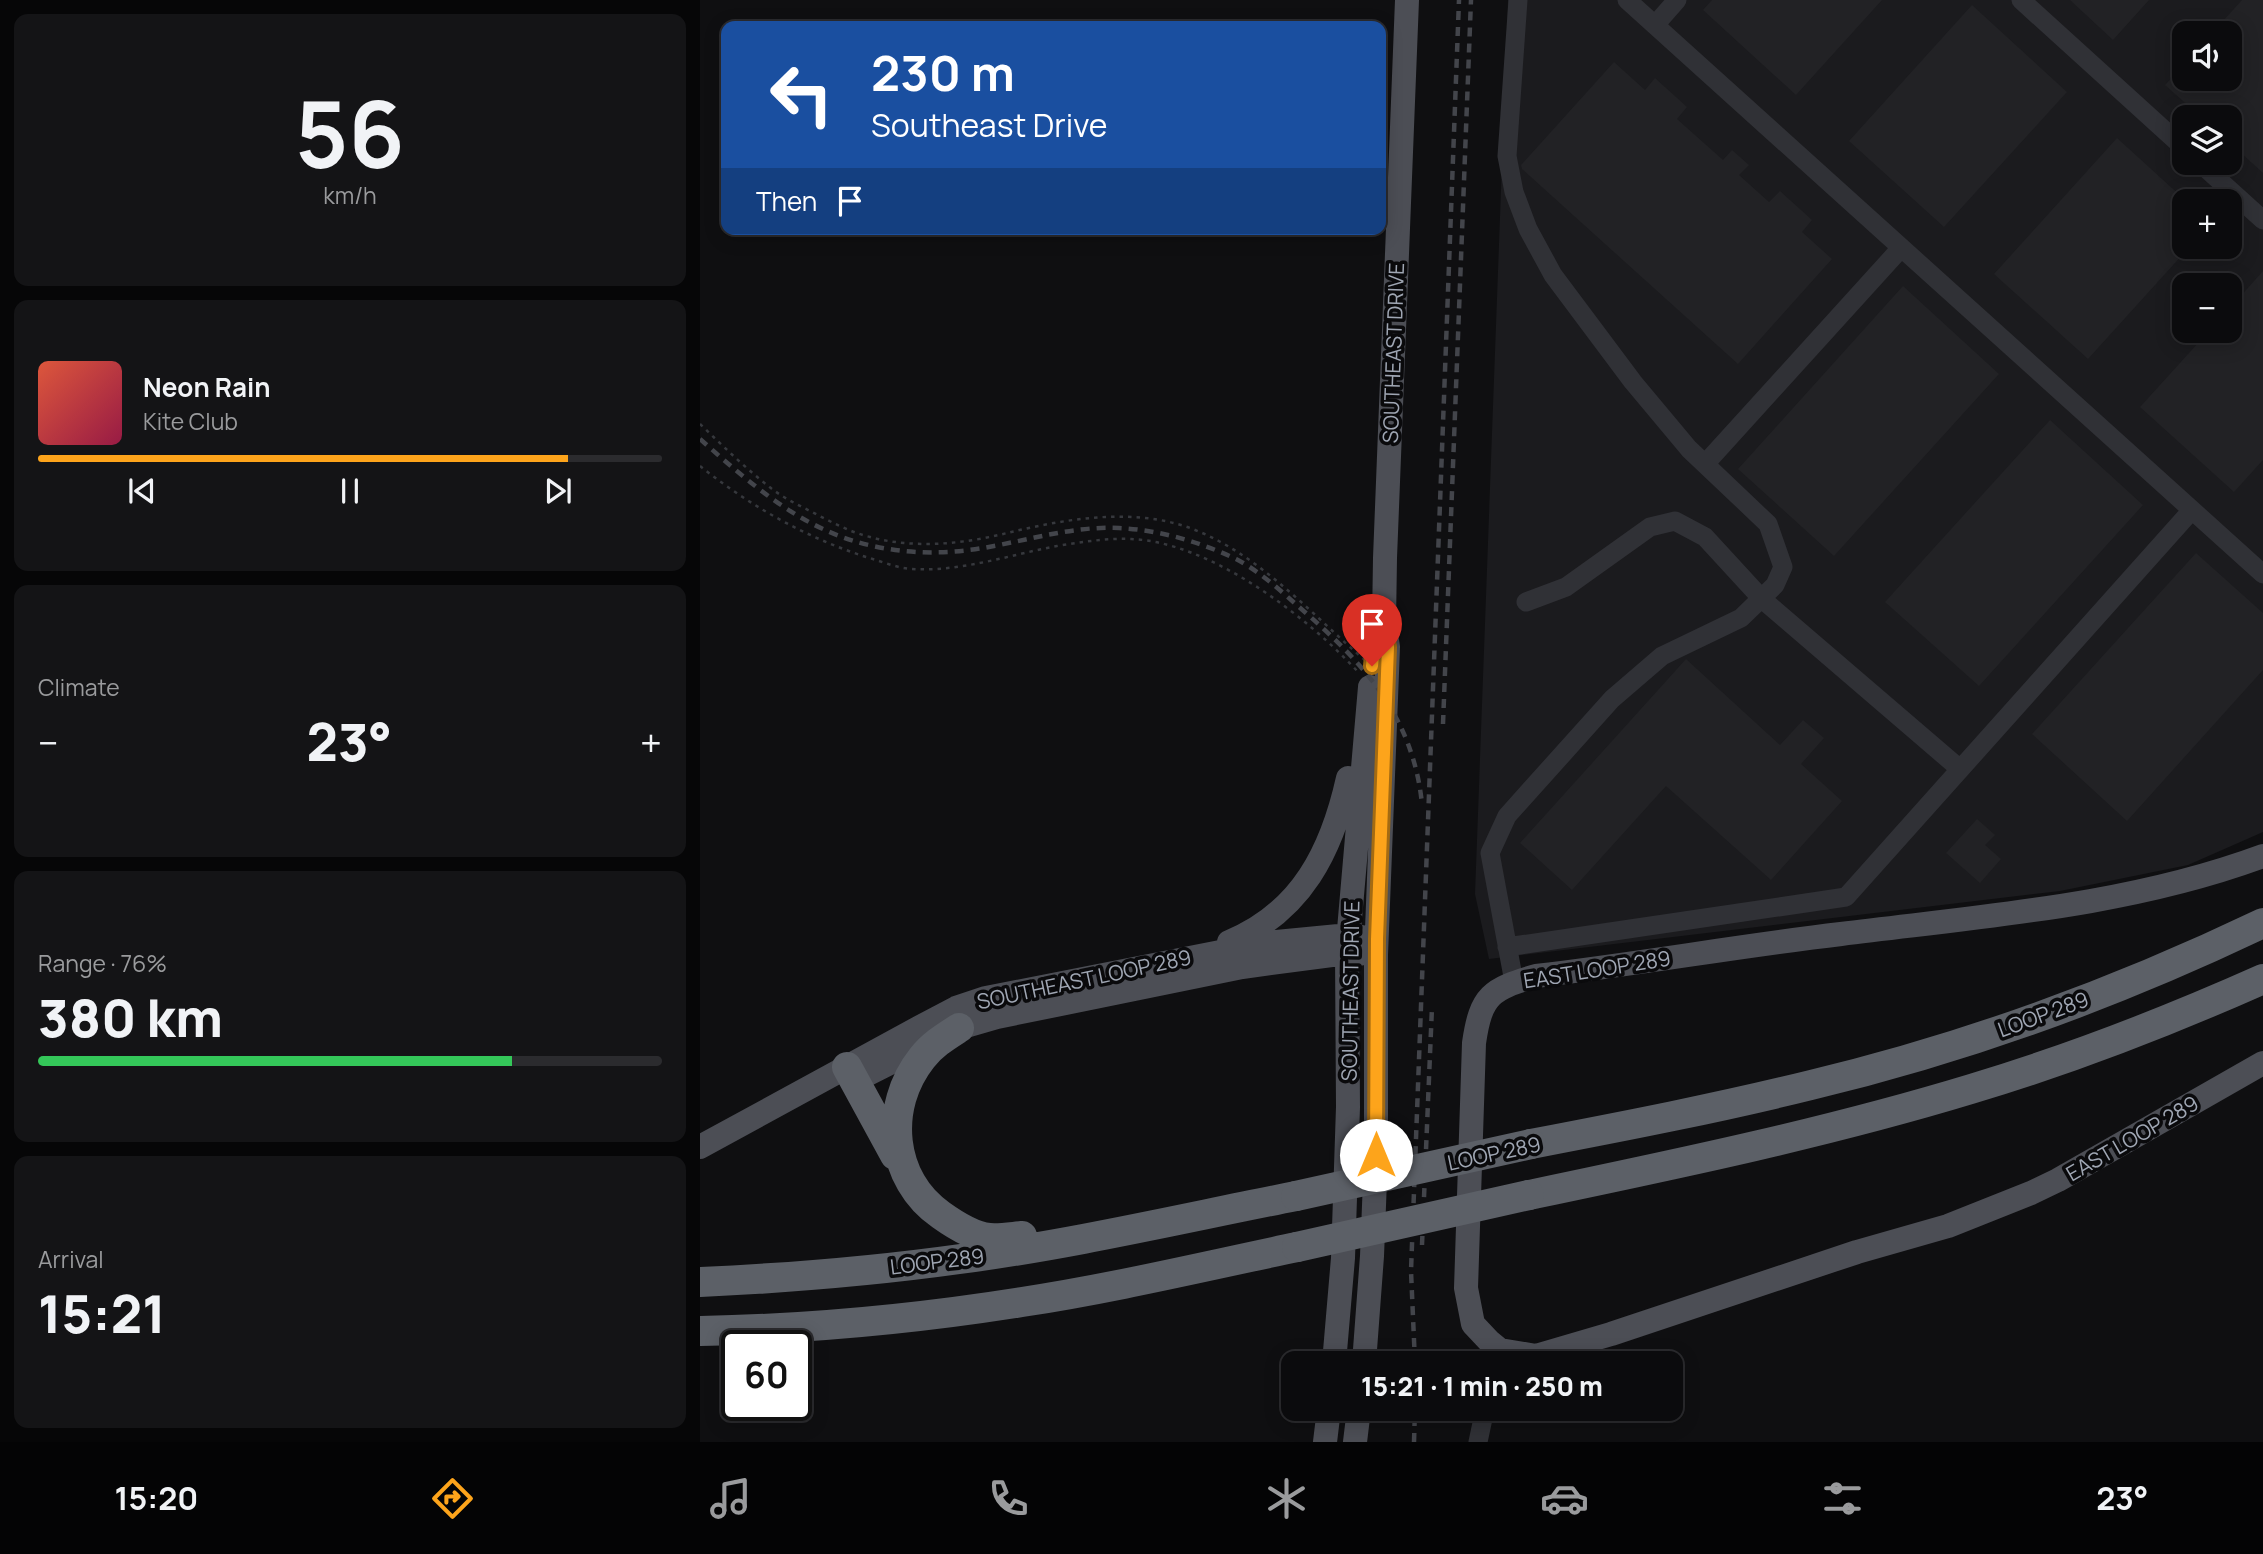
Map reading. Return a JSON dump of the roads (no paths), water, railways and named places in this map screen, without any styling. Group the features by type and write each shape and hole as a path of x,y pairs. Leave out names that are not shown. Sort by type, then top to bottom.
{"highway":[{"name":"LOOP 289","path":"700,1282 767,1279 962,1259 1296,1196 1813,1085 2038,1017 2203,952 2263,923"},
{"path":"700,1333 893,1319 1023,1302 1297,1247 1720,1154 1884,1114 1972,1089 2150,1025 2263,979"},
{"path":"902,1168 896,1128 900,1102 920,1060 936,1043 959,1028"},
{"path":"851,1074 915,1191 934,1210 958,1227 989,1238 1033,1236 1080,1227 1168,1222"}],"main road":[{"name":"SOUTHEAST DRIVE","path":"1365,1351 1376,1155 1376,947 1388,647 1384,622 1407,0"},
{"name":"SOUTHEAST DRIVE","path":"1335,1351 1343,1258 1349,1107 1348,944 1374,645 1384,622"},
{"path":"1196,955 1258,928 1299,892 1328,845 1340,813 1354,752 1367,721"},
{"name":"EAST LOOP 289","path":"1494,1351 1473,1324 1466,1288 1474,1043 1478,1018 1489,997 1505,985 1536,976 1800,939 2000,915 2156,889 2263,856"},
{"name":"SOUTHEAST LOOP 289","path":"700,1167 956,1008 986,998 1266,943 1376,947"},
{"name":"SOUTHEAST LOOP 289","path":"700,1147 851,1074 959,1028 997,1017 1348,944"},
{"name":"EAST LOOP 289","path":"1553,1351 1857,1252 1948,1226 2031,1193 2263,1063"},
{"path":"1325,1442 1328,1421"},
{"path":"1355,1442 1358,1421"}],"lane":[{"path":"1514,982 1490,853 1507,816 1612,699 1662,656 1741,618 1774,585 1783,567 1768,524 1689,449 1633,382 1561,286 1528,229 1514,191 1507,156 1518,0"},
{"path":"1627,0 2263,574"},
{"path":"1655,25 1677,0"},
{"path":"2021,0 2172,137"},
{"path":"2213,175 2263,220"},
{"path":"1705,464 1901,248"},
{"path":"1507,947 1846,897 2192,510"},
{"path":"1525,602 1566,587 1650,527 1675,521 1705,537 1762,598 1960,769"},
{"path":"1478,1442 1482,1421"}],"railway":[{"path":"1414,1351 1411,1271 1459,0"},
{"path":"1443,724 1471,0"},
{"path":"700,439 759,489 801,518 848,539 873,546 903,551 949,552 1072,531 1119,528 1150,531 1179,538 1236,559 1269,581 1364,670 1396,717 1408,744 1417,773 1422,804"},
{"path":"1422,1245 1432,1007"},
{"path":"1414,1442 1415,1421"}]}
